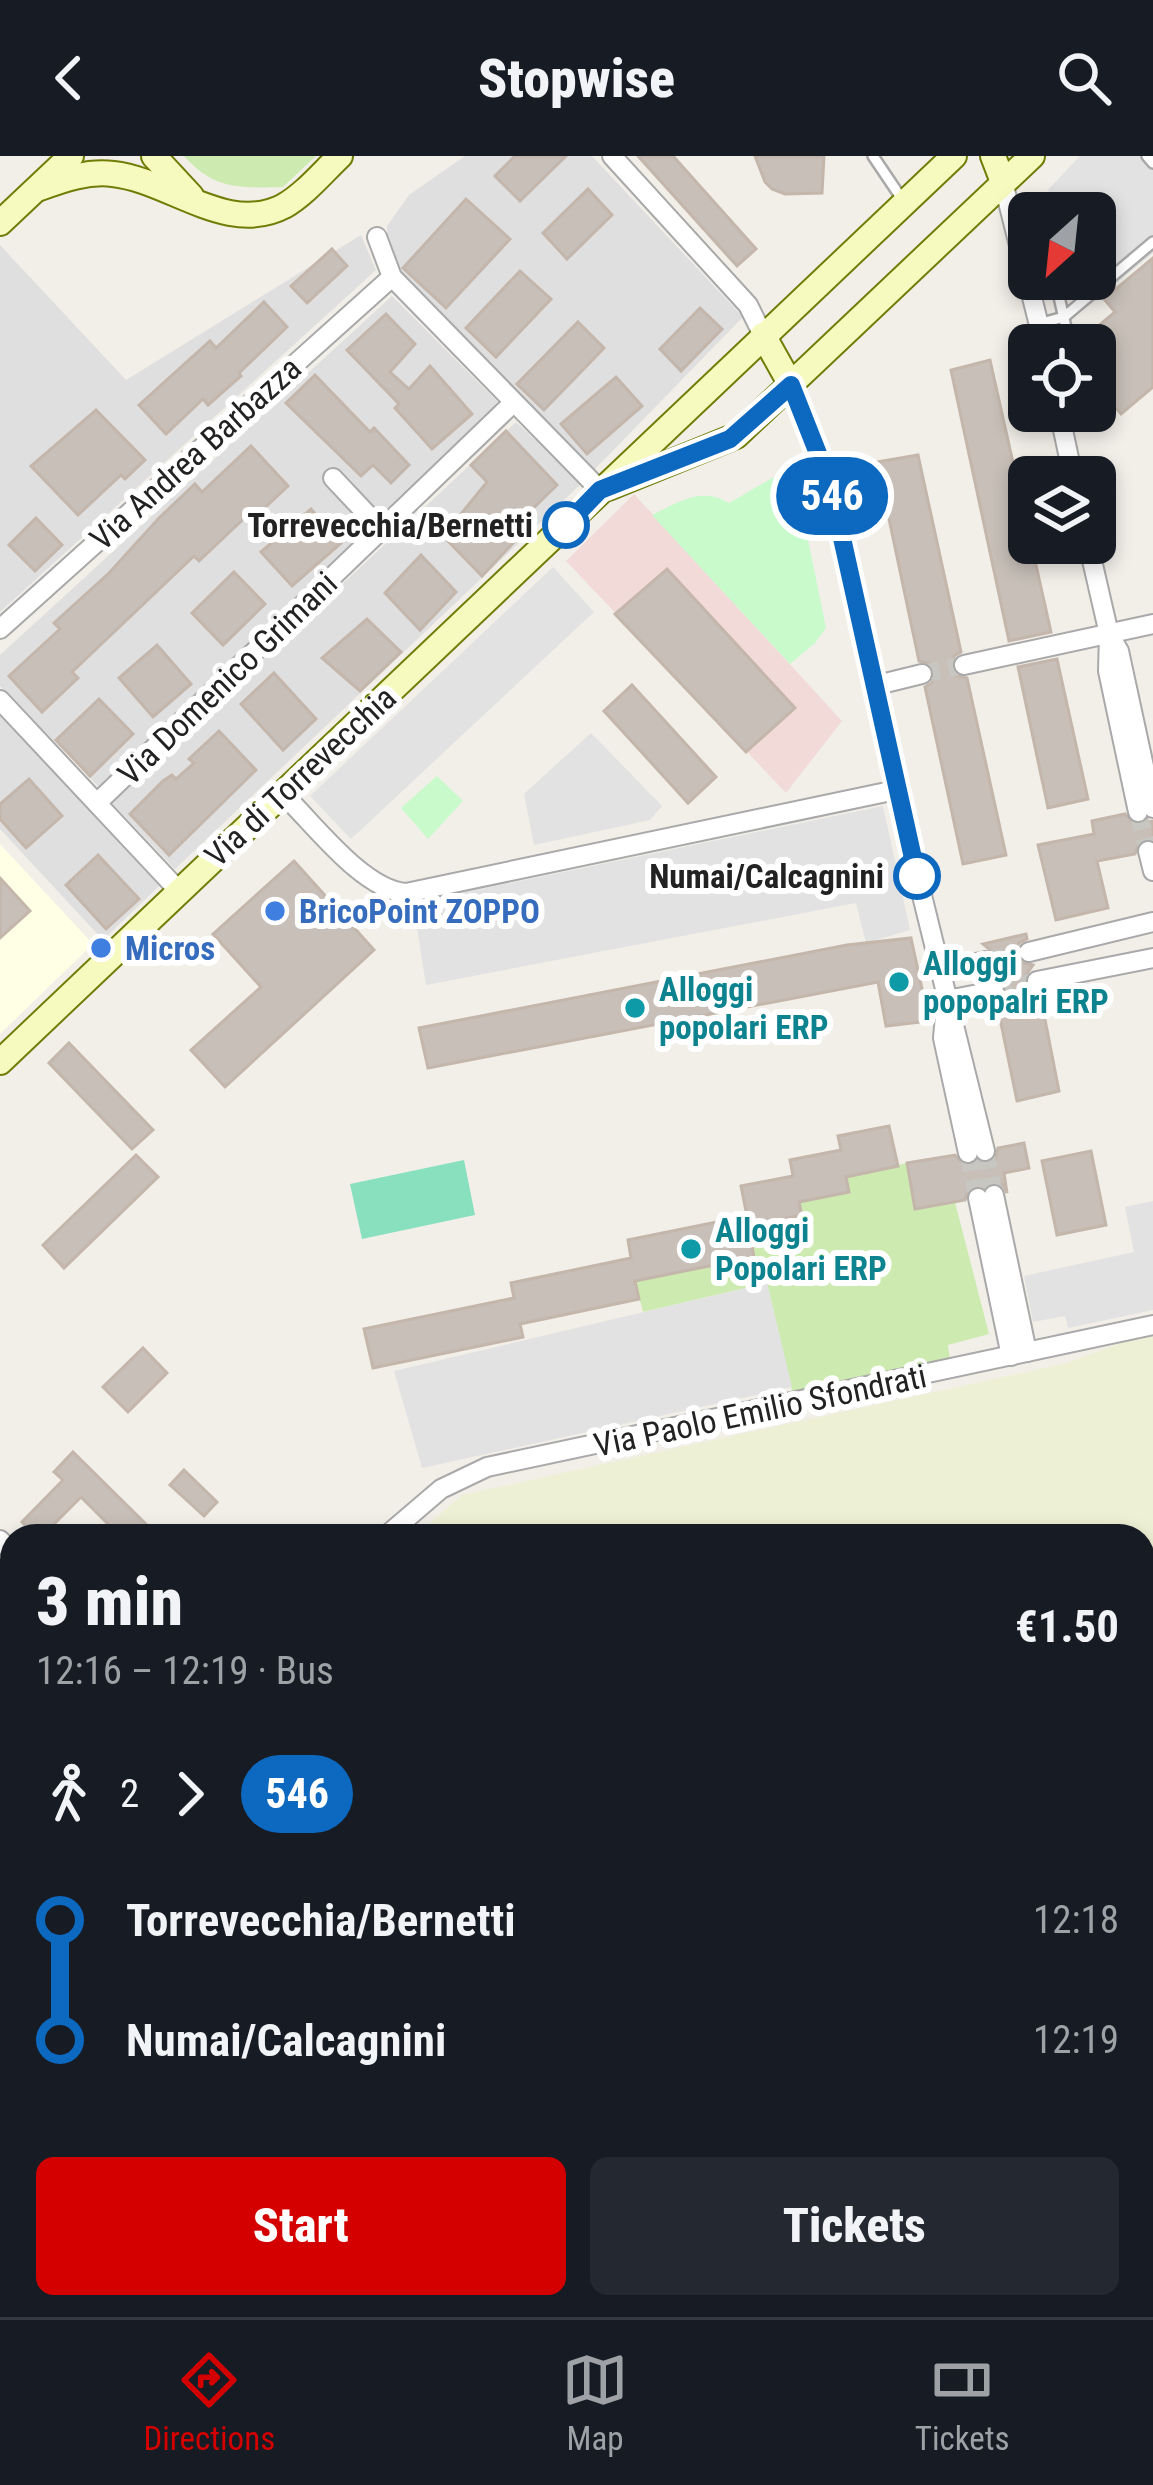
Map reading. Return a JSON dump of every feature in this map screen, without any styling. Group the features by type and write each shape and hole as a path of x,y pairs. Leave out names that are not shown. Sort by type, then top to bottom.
{"main road":[{"path":"0,224 71,156"},
{"path":"154,156 193,198"},
{"path":"175,156 193,198"},
{"path":"40,188 104,173 138,179 231,213 275,209 296,198 340,156"},
{"name":"Via di Torrevecchia","path":"0,1061 283,794 609,499 763,335 954,156"},
{"path":"993,156 1003,182"},
{"name":"Via di Torrevecchia","path":"609,499 724,443 1032,156"},
{"path":"763,335 791,385"}],"street":[{"path":"613,156 748,305 763,335"},
{"path":"1003,182 1038,324"},
{"path":"377,237 392,277 609,499"},
{"name":"Via Andrea Barbazza","path":"0,629 392,277"},
{"path":"791,385 830,484 896,790 947,1000 957,1024 976,1152"},
{"name":"Via Domenico Grimani","path":"98,803 513,403"},
{"path":"333,478 381,529"},
{"path":"1093,564 1109,634 1119,651 1145,810"},
{"path":"964,664 1153,624"},
{"path":"873,686 922,674"},
{"path":"0,700 179,891"},
{"path":"283,794 370,879 387,890 406,892 896,790"},
{"path":"1030,952 1153,922"},
{"path":"1037,981 1153,958"},
{"path":"940,971 986,961"},
{"path":"947,1000 994,991"},
{"path":"986,1197 1019,1354"},
{"name":"Via Paolo Emilio Sfondrati","path":"400,1524 441,1489 487,1467 1153,1325"}],"lane":[{"path":"873,156 904,202"},
{"path":"1147,156 1153,163"},
{"path":"1038,324 1064,317 1153,242"},
{"path":"1060,300 1066,324"}],"shaded area":[{"path":"465,156 592,156 743,317 594,470 403,280 387,256 387,226 409,195"},
{"path":"1080,156 1153,156 1153,253 1116,283 1116,192 1048,190"},
{"path":"361,235 376,270 0,612 0,245 126,380"},
{"path":"392,296 499,403 101,789 0,686 0,655"},
{"path":"516,422 582,483 175,869 110,801"},
{"path":"634,494 842,721 786,793 566,561"},
{"path":"553,567 594,612 351,839 310,796"},
{"path":"0,714 159,886 103,940 0,829"},
{"path":"591,733 662,806 650,820 534,845 524,794"},
{"path":"883,806 910,930 866,943 856,903 426,985 413,903"},
{"path":"0,844 93,944 0,1034"},
{"path":"1153,1201 1153,1310 1068,1328 1065,1316 1033,1322 1024,1276 1134,1252 1125,1207"},
{"path":"767,1283 792,1387 422,1468 394,1371"},
{"path":"1153,1331 1153,1524 429,1524 462,1495 1067,1363"}],"green space":[{"path":"184,156 316,156 283,187 254,187 217,181"},
{"path":"793,466 826,628 790,664 652,515 699,496 729,503"},
{"path":"437,776 463,801 428,839 401,808"},
{"path":"464,1160 475,1215 362,1239 350,1184"},
{"path":"907,1163 955,1202 989,1334 948,1345 950,1360 793,1395 767,1283 643,1312 635,1281 754,1259 748,1227 801,1216 799,1202 848,1192 846,1177"}],"building":[{"path":"515,156 566,156 520,201 495,176"},
{"path":"638,156 673,156 756,249 737,266"},
{"path":"755,156 824,156 822,193 785,194 772,189"},
{"path":"588,189 612,215 567,259 543,233"},
{"path":"466,199 510,239 446,308 403,268"},
{"path":"332,249 347,266 307,303 291,286"},
{"path":"1153,258 1153,387 1121,414 1116,408 1116,324 1101,324 1115,312 1105,300 1116,300 1116,289"},
{"path":"520,271 551,299 496,357 466,328"},
{"path":"264,302 287,327 241,376 208,405 203,399 166,434 139,405 210,341 216,348"},
{"path":"700,308 722,329 681,371 660,349"},
{"path":"386,314 415,344 390,372 409,389 430,366 472,414 432,449 395,408 399,404 347,350"},
{"path":"578,322 604,348 544,410 517,384"},
{"path":"990,360 1012,456 1008,564 1036,564 1051,632 1009,641 951,370"},
{"path":"315,375 409,465 391,483 373,465 361,476 286,403"},
{"path":"616,377 642,406 587,454 561,424"},
{"path":"96,410 145,460 125,479 121,475 78,515 31,466"},
{"path":"506,431 557,485 509,532 516,540 482,576 443,536 487,482 471,465"},
{"path":"251,446 288,486 257,515 253,510 199,561 194,556 72,672 78,678 42,712 9,676 60,629 54,623 159,518 195,484 202,492"},
{"path":"918,455 961,652 954,656 951,667 955,675 967,678 1006,855 963,864 925,687 932,683 935,672 931,664 919,661 877,462"},
{"path":"311,509 341,543 292,586 261,552"},
{"path":"36,518 62,545 35,571 9,545"},
{"path":"421,555 456,592 420,630 385,593"},
{"path":"667,569 795,708 746,752 615,614"},
{"path":"234,572 265,604 223,645 192,613"},
{"path":"367,619 401,652 360,691 322,658"},
{"path":"157,645 191,684 153,717 119,678"},
{"path":"1057,659 1088,799 1048,808 1018,667"},
{"path":"274,673 316,719 283,750 241,704"},
{"path":"632,685 716,777 688,803 604,711"},
{"path":"99,699 133,734 90,776 56,740"},
{"path":"219,731 256,770 169,855 130,814 163,781 172,775 176,779 194,763 189,759"},
{"path":"29,779 62,816 26,848 0,819 0,804"},
{"path":"1125,814 1135,825 1153,821 1153,839 1140,841 1135,854 1097,861 1108,908 1056,920 1038,845 1094,834 1092,821"},
{"path":"98,855 139,899 106,929 66,885"},
{"path":"294,861 374,950 225,1087 191,1050 261,987 213,934"},
{"path":"0,878 30,911 0,938"},
{"path":"1026,934 1016,954 1020,962 1033,965 1024,985 1040,994 1059,1091 1017,1101 997,1004 1006,996 1007,987 991,978 999,957 983,944"},
{"name":"Alloggi popolari ERP","path":"911,938 929,1021 886,1026 878,982 428,1068 419,1028 847,945"},
{"path":"69,1043 153,1130 132,1149 49,1063"},
{"path":"889,1126 898,1166 846,1177 849,1192 799,1202 802,1215 749,1226 741,1186 793,1176 790,1160 841,1150 838,1136"},
{"name":"Alloggi popolari ERP","path":"1024,1143 1029,1168 1004,1173 1007,1193 1003,1185 992,1182 970,1187 965,1200 915,1209 907,1163 955,1155 965,1166 987,1164 995,1160 998,1148"},
{"path":"1091,1151 1106,1225 1057,1235 1042,1161"},
{"path":"136,1155 158,1177 64,1268 43,1245"},
{"name":"Alloggi Popolari ERP","path":"746,1216 754,1257 635,1281 639,1299 520,1324 523,1337 373,1368 364,1329 514,1298 511,1283 631,1258 628,1240"},
{"path":"143,1348 167,1373 128,1412 103,1387"},
{"path":"73,1452 146,1524 108,1524 81,1497 54,1524 24,1524 63,1480 54,1472"},
{"path":"184,1470 217,1502 204,1516 170,1485"}],"tunnel":[{"path":"922,674 964,665"},
{"path":"1138,812 1148,851"},
{"path":"986,961 1029,952"},
{"path":"994,991 1037,981"},
{"path":"985,1151 994,1195"},
{"path":"968,1153 978,1198"}],"bus line":[{"name":"546","path":"566,525 600,490 730,439 791,385 830,484 917,876"}],"place":[{"name":"Torrevecchia/Bernetti","path":"566,525"},
{"name":"Numai/Calcagnini","path":"917,876"},
{"name":"BricoPoint ZOPPO","path":"275,911"},
{"name":"Micros","path":"101,948"},
{"name":"Alloggi popopalri ERP","path":"899,982"},
{"name":"Alloggi popolari ERP","path":"635,1008"},
{"name":"Alloggi Popolari ERP","path":"691,1249"}]}
